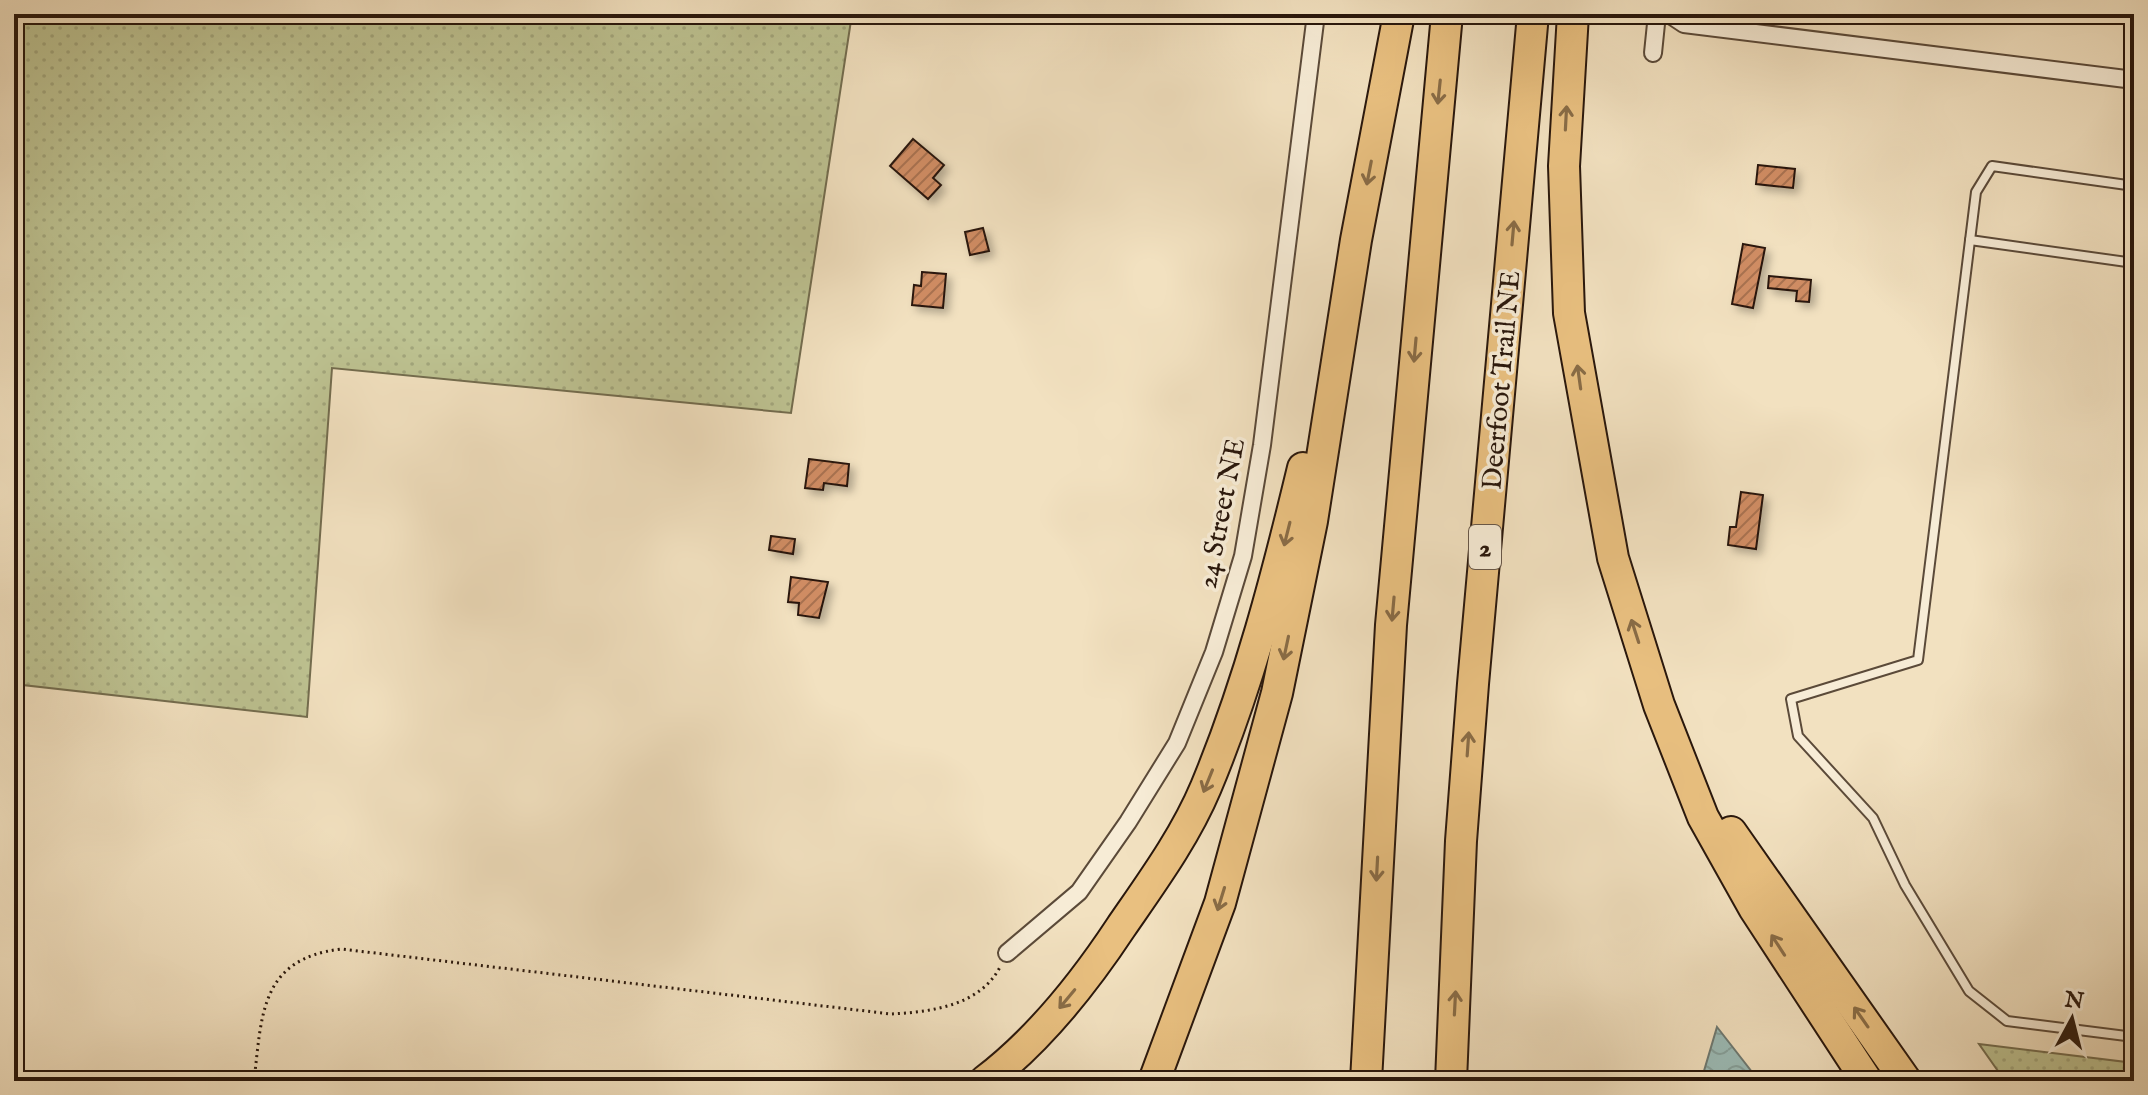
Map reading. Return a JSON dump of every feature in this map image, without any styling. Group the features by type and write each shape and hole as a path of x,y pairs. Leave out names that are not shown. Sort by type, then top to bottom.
{"highway":[{"path":"1154,1081 1220,903 1277,693 1312,521 1356,240 1399,14"},
{"path":"1366,1081 1391,625 1447,14"},
{"name":"Deerfoot Trail NE","path":"1451,1081 1461,841 1473,684 1533,14"},
{"path":"1573,14 1564,166 1569,313 1604,518 1659,705 1703,817 1754,908 1867,1081"},
{"path":"985,1081 1063,1004 1100,959 1180,838 1206,788 1259,639 1356,240"},
{"path":"1659,705 1727,828 1906,1081"}],"street":[{"name":"24 Street NE","path":"1007,953 1079,892 1128,822 1177,743 1214,652 1243,556 1259,459 1316,14"},
{"path":"1653,53 1657,14"},
{"path":"1669,14 1684,24 2134,80"}],"lane":[{"path":"2134,186 1992,166 1976,192 1918,660 1791,699 1798,736 1873,818 1905,885 1969,991 2007,1021 2134,1037"},
{"path":"1970,240 2134,263"}],"path":[{"path":"254,1081 260,1026 276,980 287,967 321,951 341,949 891,1014 929,1010 966,999 986,988 1007,953"}],"green space":[{"path":"14,14 852,14 791,413 332,368 307,717 14,684"},
{"path":"1979,1044 2134,1063 2134,1081 2005,1081"}],"water":[{"path":"1717,1027 1759,1081 1701,1081"}],"building":[{"path":"913,139 944,165 933,178 941,185 928,199 890,166"},
{"path":"1758,165 1795,169 1793,188 1756,184"},
{"path":"983,228 989,251 970,255 965,232"},
{"path":"1743,244 1765,248 1753,308 1732,304"},
{"path":"922,272 946,274 943,308 912,305 914,285 921,286"},
{"path":"1769,276 1811,280 1809,302 1796,301 1797,291 1768,288"},
{"path":"809,459 849,464 847,486 824,483 823,490 805,488"},
{"path":"1741,492 1763,495 1756,549 1728,545 1730,527 1736,527"},
{"path":"771,536 795,539 793,554 769,550"},
{"path":"791,577 828,582 819,618 798,615 799,603 788,602"}],"railway":[{"path":"2101,14 2134,27"}]}
